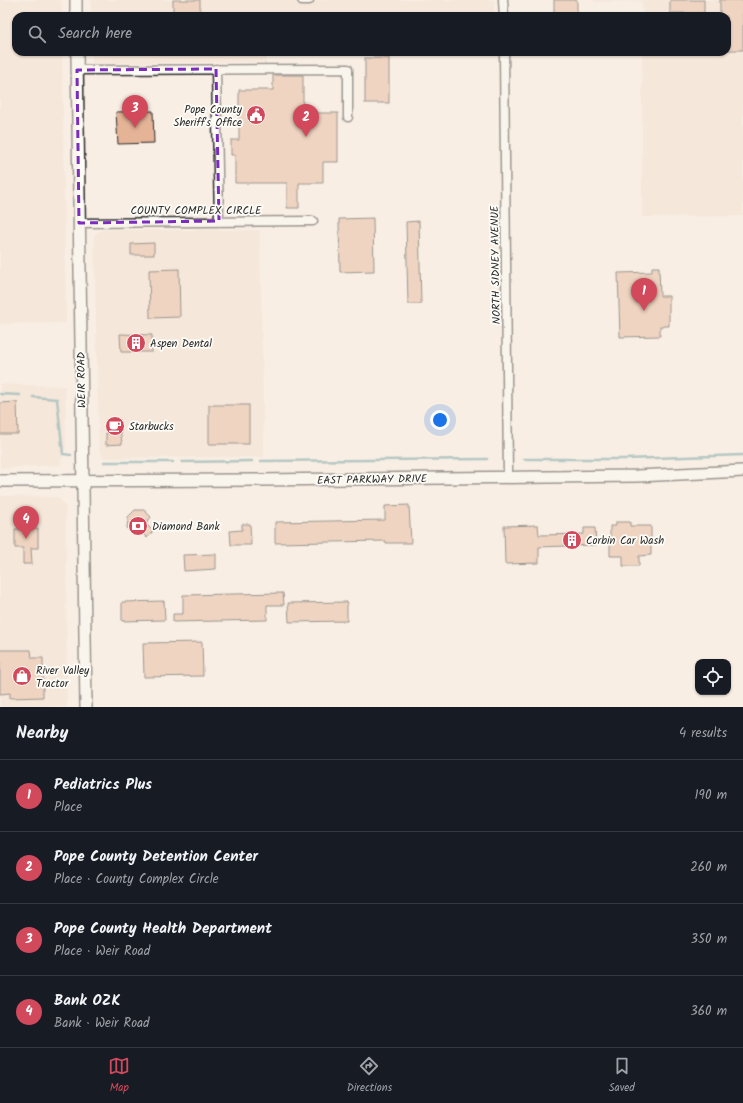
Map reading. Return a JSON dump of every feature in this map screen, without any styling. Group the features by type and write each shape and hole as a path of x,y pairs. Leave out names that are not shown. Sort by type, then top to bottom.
{"main road":[{"path":"76,0 76,12"},
{"name":"WEIR ROAD","path":"77,56 86,707"},
{"name":"EAST PARKWAY DRIVE","path":"0,481 258,480 679,475 743,471"}],"street":[{"path":"302,0 308,0"},
{"path":"503,0 504,12"},
{"name":"NORTH SIDNEY AVENUE","path":"504,56 508,477"},
{"path":"216,69 219,221"},
{"path":"77,70 348,69 348,117"},
{"name":"COUNTY COMPLEX CIRCLE","path":"79,223 313,221"}],"highlighted area":[{"path":"216,69 219,221 79,223 77,70"}],"shaded area":[{"path":"0,0 61,0 62,12 12,12 12,56 62,56 66,323 0,324"},
{"path":"91,0 494,0 494,12 91,12"},
{"path":"594,0 743,0 743,216 642,217 642,56 731,56 731,12 643,12 642,1 594,2"},
{"path":"92,56 266,56 266,62 92,63"},
{"path":"102,230 260,230 264,457 104,458 99,450 94,235"},
{"path":"0,384 65,386 66,448 60,465 0,468"},
{"path":"0,496 58,497 66,508 67,707 0,707"}],"building":[{"path":"173,0 200,0 200,12 173,12"},
{"path":"554,0 577,0 577,12 554,12"},
{"path":"670,0 704,0 704,12 670,12"},
{"path":"720,0 743,0 743,50 731,50 731,12 720,12"},
{"path":"365,58 389,58 389,103 365,103"},
{"path":"273,75 303,75 303,113 338,113 338,162 323,162 323,183 299,183 299,208 287,208 287,183 235,183 235,155 231,155 231,140 239,140 239,90 273,90"},
{"path":"153,111 154,143 118,144 116,112"},
{"path":"373,218 374,271 340,272 339,219"},
{"path":"419,221 421,304 408,304 406,222"},
{"path":"154,243 154,255 131,255 131,244"},
{"path":"652,267 659,267 660,296 669,296 669,326 660,326 660,336 620,337 618,273 652,272"},
{"path":"179,269 180,317 150,318 149,270"},
{"name":"Aspen Dental","path":"120,334 152,335 152,352 121,352"},
{"path":"17,402 18,434 0,434 0,403"},
{"path":"209,405 249,405 249,444 209,444"},
{"name":"Starbucks","path":"110,419 119,419 122,444 106,445 106,433 111,433"},
{"path":"409,505 411,543 386,543 386,541 275,543 275,522 385,520 385,506"},
{"name":"Diamond Bank","path":"135,510 144,510 151,517 146,524 153,531 147,538 140,531 134,535 127,528 128,517"},
{"path":"616,522 630,522 630,526 651,526 651,555 639,556 639,566 623,566 623,556 610,556 610,526 616,526"},
{"path":"242,524 250,524 251,545 231,545 230,531 242,530"},
{"path":"538,525 539,535 584,534 584,528 595,528 596,545 539,547 539,563 505,564 504,526"},
{"path":"15,529 38,529 38,548 31,548 32,564 23,564 23,548 15,548"},
{"path":"216,554 216,569 184,571 183,555"},
{"path":"283,593 284,605 267,605 267,620 173,622 173,614 183,614 183,595"},
{"path":"164,601 165,620 122,621 122,602"},
{"path":"347,602 347,621 289,622 288,603"},
{"path":"202,642 203,676 144,677 143,643"},
{"name":"River Valley Tractor","path":"0,650 31,650 32,658 43,658 43,697 10,698 10,693 0,694"}],"waterway":[{"path":"0,394 20,395"},
{"path":"33,397 57,399 63,454 71,455"},
{"path":"524,459 625,459 743,455"},
{"path":"261,461 487,459"},
{"path":"182,462 252,461"},
{"path":"104,462 173,462"}],"place":[{"name":"Pope County Sheriff's Office","path":"256,115"},
{"name":"Pope County Health Department","path":"135,128"},
{"name":"Pope County Detention Center","path":"306,137"},
{"name":"Pediatrics Plus","path":"644,311"},
{"name":"Aspen Dental","path":"136,343"},
{"name":"Starbucks","path":"115,426"},
{"name":"Diamond Bank","path":"138,526"},
{"name":"Bank OZK","path":"26,539"},
{"name":"Corbin Car Wash","path":"572,540"},
{"name":"River Valley Tractor","path":"22,676"}]}
